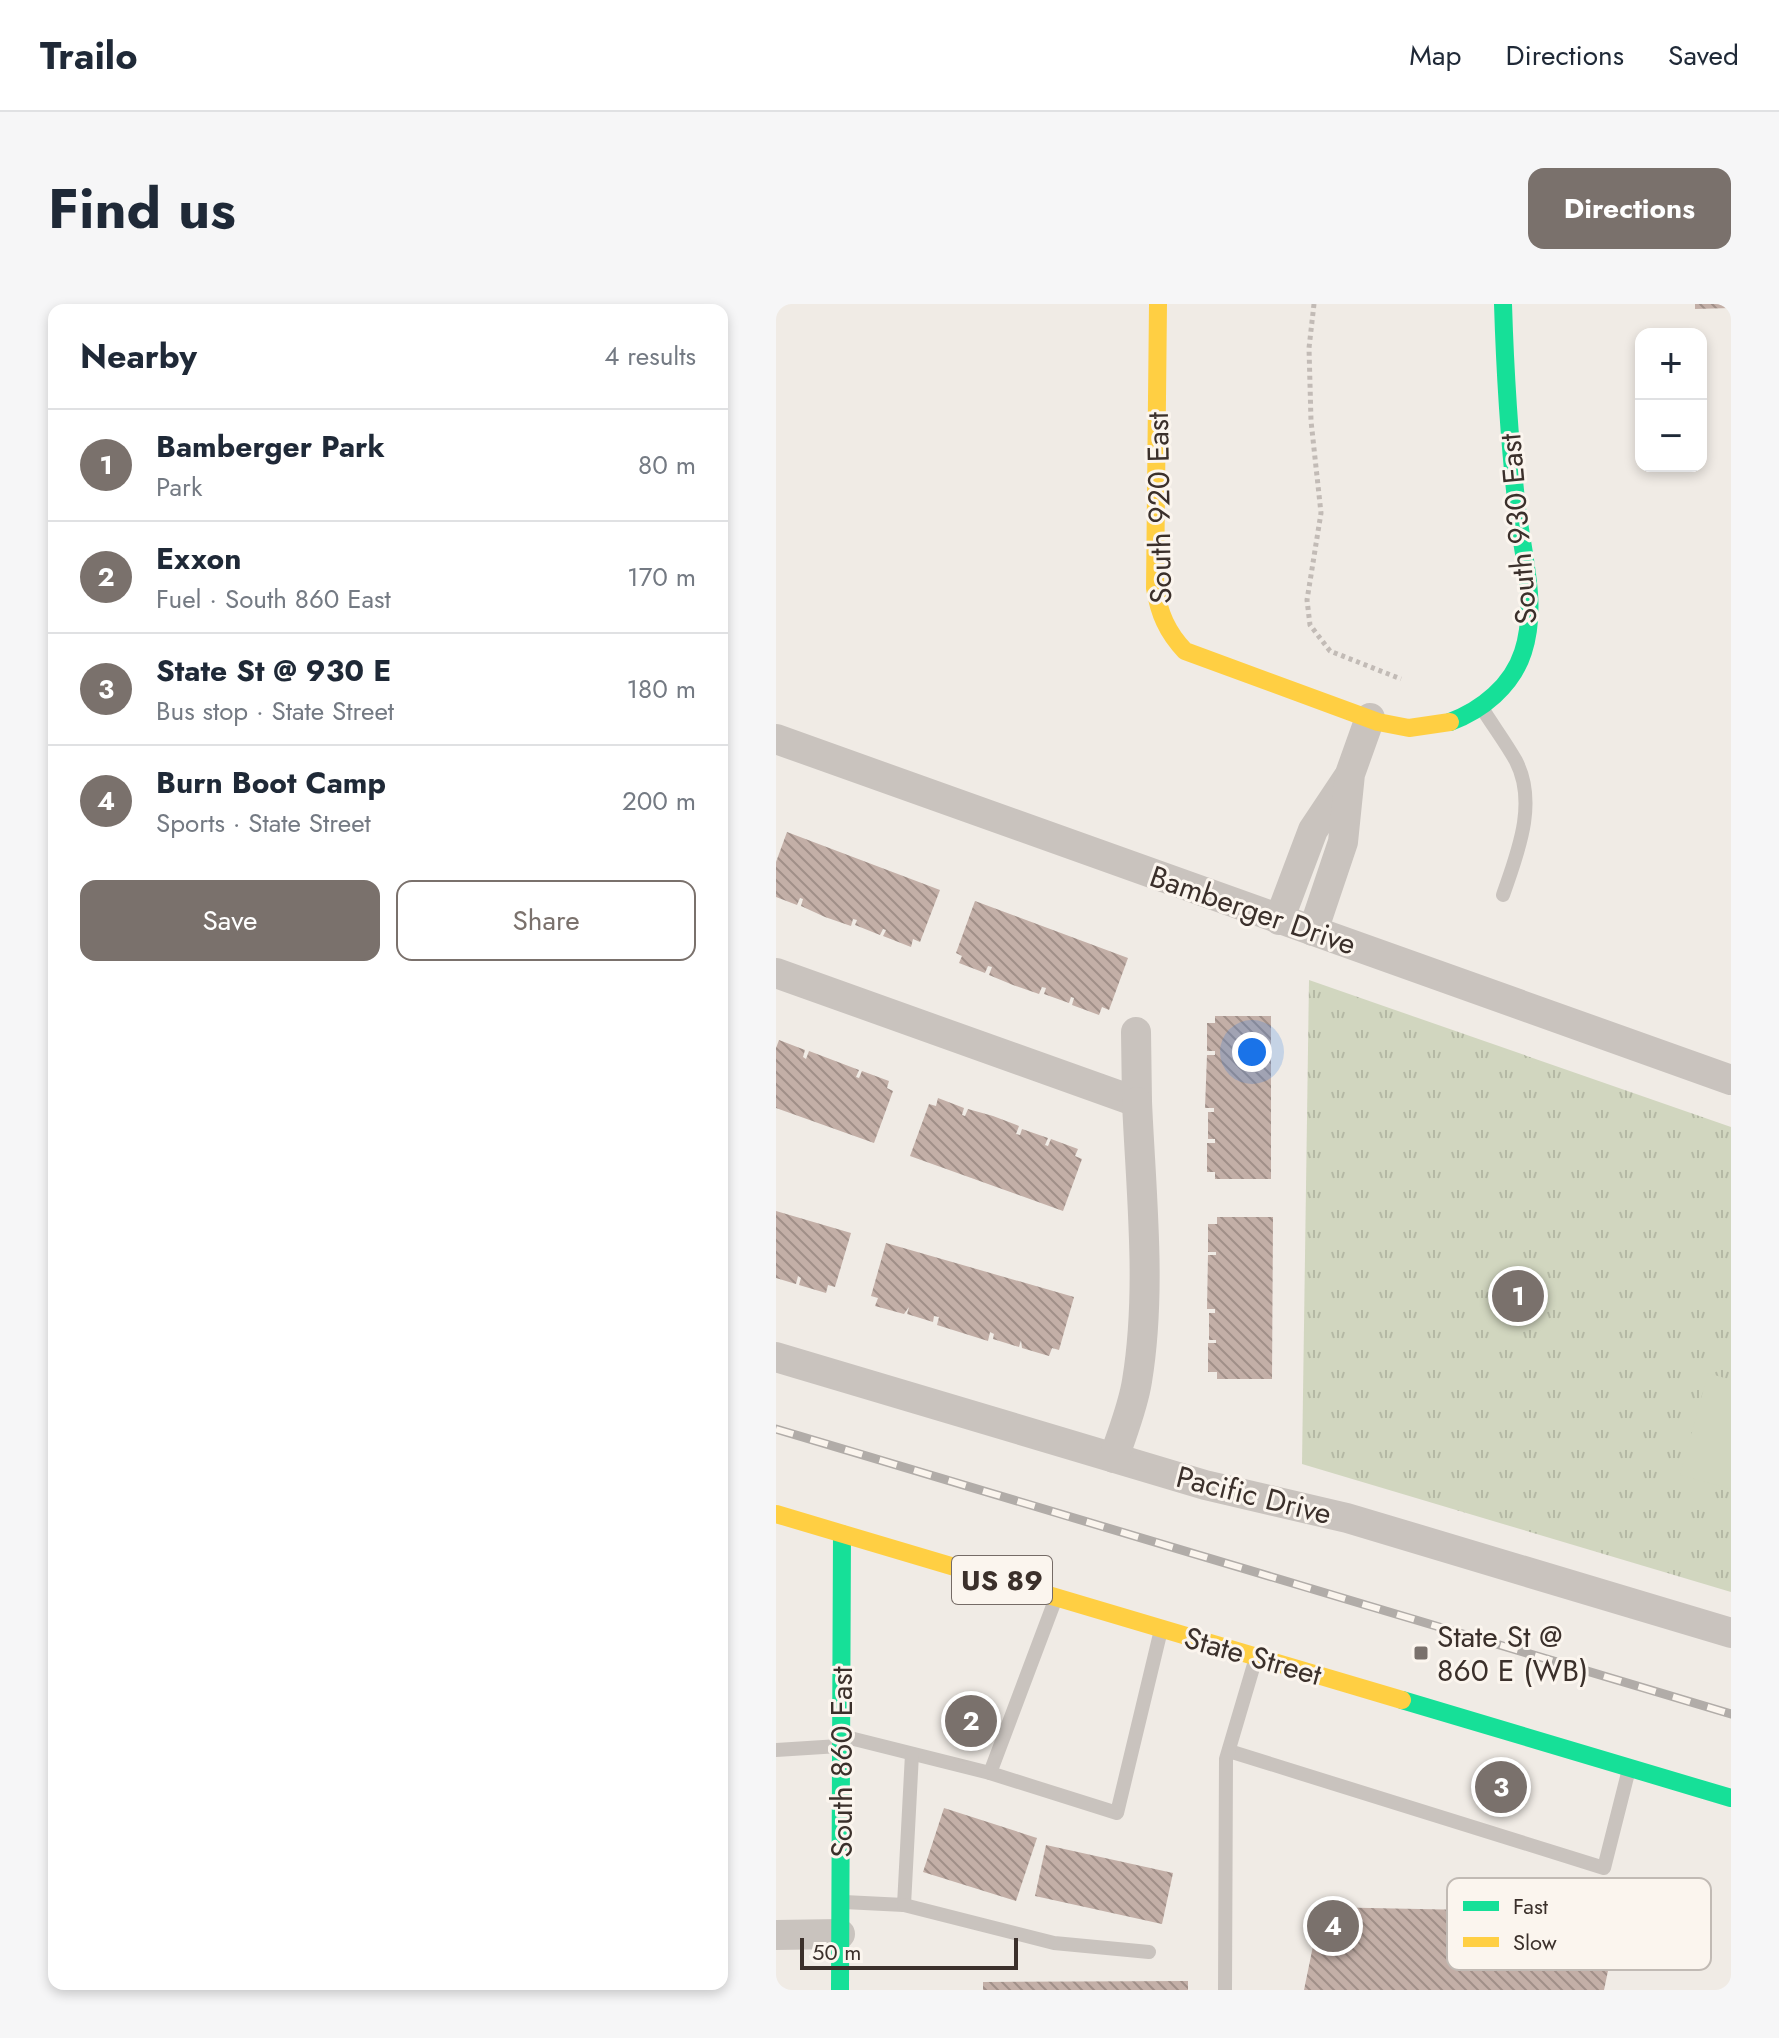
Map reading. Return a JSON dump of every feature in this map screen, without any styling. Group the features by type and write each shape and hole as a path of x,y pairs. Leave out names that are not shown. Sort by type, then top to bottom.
{"street":[{"name":"South 920 East","path":"1158,304 1155,588 1158,612 1167,633 1185,651 1370,718"},
{"name":"South 930 East","path":"1370,718 1409,728 1448,723 1482,708 1511,678 1522,657 1530,607 1516,506 1503,304"},
{"path":"1313,931 1343,842 1350,774 1370,718"},
{"name":"Bamberger Drive","path":"776,739 1731,1080"},
{"path":"1279,920 1313,830 1350,774"},
{"path":"776,973 1137,1102"},
{"path":"1114,1458 1137,1385 1141,1352 1143,1253 1136,1032"},
{"name":"Pacific Drive","path":"776,1357 1205,1485 1347,1518 1731,1633"},
{"name":"State Street","path":"776,1514 1057,1595 1161,1629 1731,1798"},
{"name":"South 860 East","path":"840,1990 842,1534"},
{"path":"776,1935 840,1934"}],"lane":[{"path":"1482,708 1518,764 1526,811 1524,835 1503,895"},
{"path":"990,1773 1057,1595"},
{"path":"776,1750 841,1741 912,1754 990,1773 1117,1813 1161,1629"},
{"path":"1225,1990 1229,1751 1256,1657"},
{"path":"1229,1751 1604,1868 1629,1767"},
{"path":"904,1905 912,1754"},
{"path":"840,1902 904,1905 1054,1943 1149,1952"}],"path":[{"path":"1314,304 1309,348 1311,410 1321,513 1307,600 1310,625 1330,651 1401,679"}],"green space":[{"path":"1309,980 1731,1127 1731,1592 1302,1464"},
{"path":"1708,1373 1731,1380 1731,1489 1680,1475"}],"building":[{"path":"1695,304 1731,304 1731,308 1695,309"},
{"path":"787,832 940,890 920,942 913,939 911,947 883,936 886,930 883,929 880,935 855,925 857,920 853,919 851,926 825,917 801,906 803,899 800,898 797,905 776,897 776,862"},
{"path":"975,901 1128,958 1109,1010 1102,1007 1099,1015 1072,1005 1074,998 1071,997 1069,1003 1044,994 1046,988 1042,987 1039,994 989,975 992,967 988,966 985,973 959,963 962,956 956,953"},
{"path":"1215,1016 1271,1016 1271,1179 1215,1179 1215,1172 1207,1172 1207,1143 1215,1143 1215,1139 1208,1139 1208,1112 1214,1112 1214,1108 1205,1108 1207,1055 1215,1055 1215,1051 1207,1051 1207,1023 1215,1023"},
{"path":"779,1040 805,1050 803,1057 806,1059 809,1051 859,1070 856,1077 859,1078 862,1071 889,1081 887,1088 893,1091 874,1143 776,1108 776,1048"},
{"path":"938,1098 964,1108 962,1115 965,1116 968,1109 993,1116 1019,1126 1016,1134 1020,1135 1022,1129 1048,1138 1045,1145 1048,1146 1051,1139 1078,1149 1075,1156 1082,1159 1063,1211 910,1156 929,1104 936,1106"},
{"path":"776,1211 851,1233 835,1287 828,1285 826,1293 799,1285 801,1278 798,1276 796,1284 776,1278"},
{"path":"1217,1217 1273,1217 1272,1379 1217,1379 1217,1372 1208,1372 1208,1343 1216,1343 1216,1340 1209,1340 1209,1313 1215,1313 1215,1309 1207,1309 1208,1255 1216,1255 1216,1252 1208,1252 1208,1224 1217,1224"},
{"path":"886,1243 1074,1297 1059,1350 1052,1348 1049,1356 1022,1348 1021,1340 1019,1347 993,1339 994,1334 990,1332 988,1341 937,1325 939,1317 934,1316 933,1322 907,1314 909,1307 904,1314 875,1306 878,1298 871,1296"},
{"path":"944,1808 1037,1838 1016,1901 923,1872"},
{"path":"1046,1845 1173,1873 1162,1924 1035,1896"},
{"path":"1321,1907 1447,1910 1447,1970 1608,1970 1604,1990 1304,1990"},
{"path":"1188,1981 1188,1990 983,1990 983,1982"}],"railway":[{"path":"776,1429 1731,1714"}],"traffic: fast":[{"path":"1450,722 1484,704 1504,686 1518,664 1527,633 1529,596 1511,451 1503,304"},
{"path":"840,1990 842,1534"},
{"path":"1402,1700 1731,1798"}],"traffic: slow":[{"path":"1158,304 1155,588 1173,637 1185,651 1378,722 1409,728 1450,722"},
{"path":"776,1514 1402,1700"}],"place":[{"name":"Bamberger Park","path":"1518,1296"},
{"name":"State St @ 860 E (WB)","path":"1421,1653"},
{"name":"Exxon","path":"971,1721"},
{"name":"State St @ 930 E","path":"1501,1787"},
{"name":"Burn Boot Camp","path":"1333,1926"}]}
